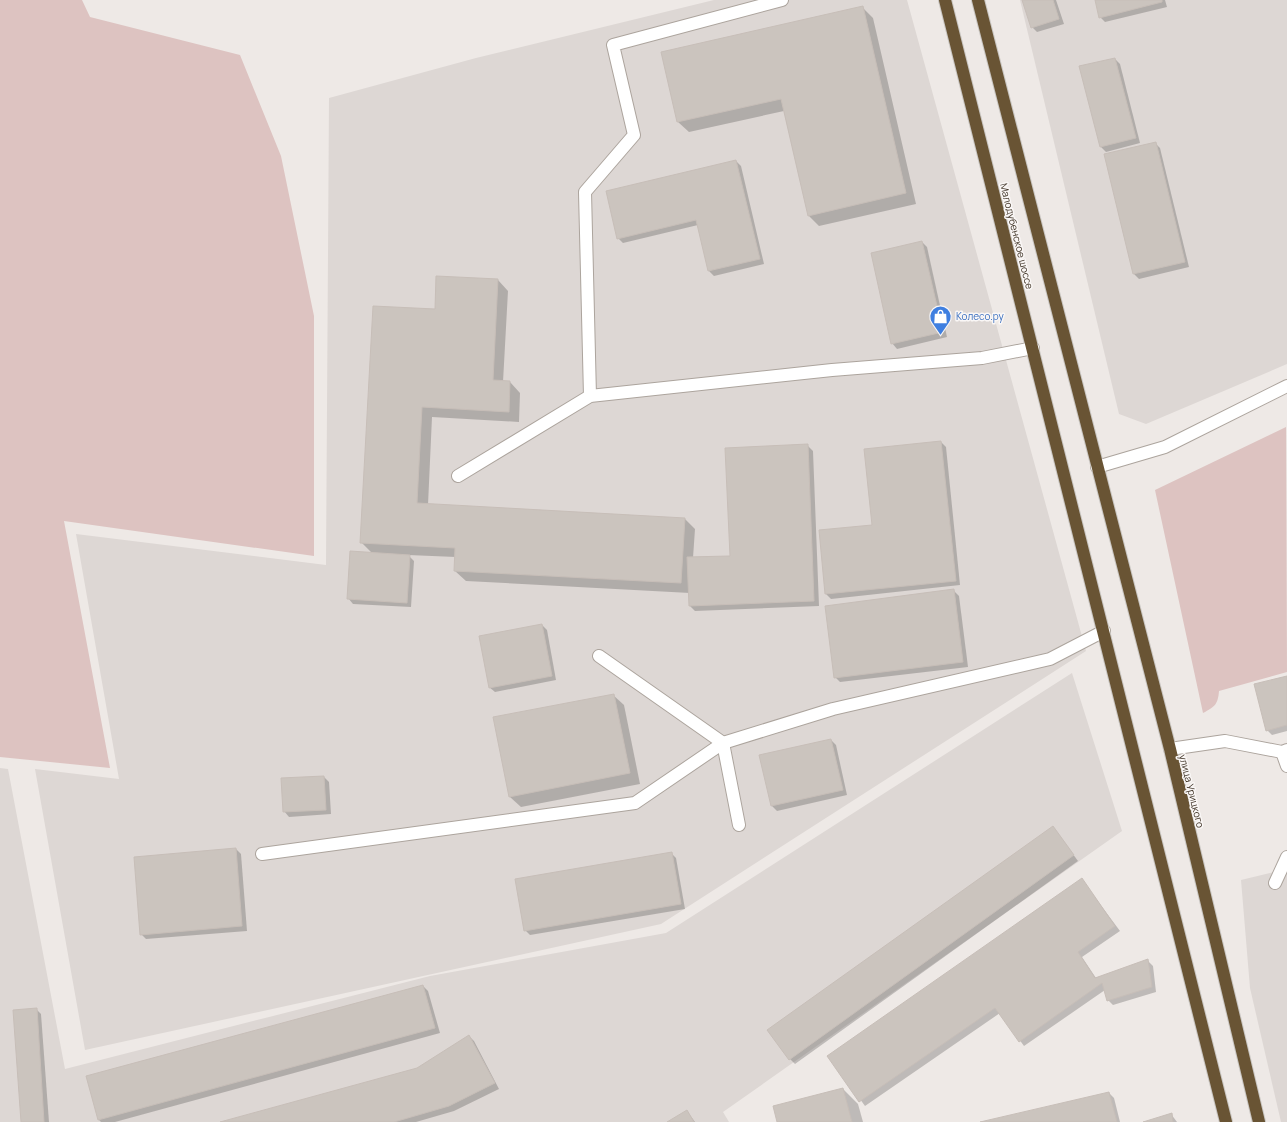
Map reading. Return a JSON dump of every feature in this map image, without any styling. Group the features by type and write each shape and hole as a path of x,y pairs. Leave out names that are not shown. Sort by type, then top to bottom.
{"highway":[{"name":"Малодубенское шоссе","path":"945,0 1104,631"},
{"name":"Малодубенское шоссе","path":"978,0 1097,467"},
{"name":"улица Урицкого","path":"1097,467 1170,749 1259,1122"},
{"path":"1104,631 1226,1122"}],"lane":[{"path":"590,396 586,192 634,135 613,45 782,0"},
{"path":"458,476 590,396 832,370 982,358 1033,348"},
{"path":"1097,467 1165,447 1287,386"},
{"path":"262,854 635,803 723,743 833,709 1050,659 1104,631"},
{"path":"599,656 723,743 739,825"},
{"path":"1170,749 1225,741 1285,751 1287,766"},
{"path":"1275,883 1287,857"}],"shaded area":[{"path":"0,0 82,0 90,17 240,55 281,156 314,316 314,556 64,521 110,768 0,757"},
{"path":"714,0 907,0 1086,651 661,924 85,1050 35,769 119,779 76,534 326,565 329,98 476,58"},
{"path":"1020,0 1287,0 1287,364 1146,424 1119,414"},
{"path":"1286,427 1287,672 1219,691 1218,699 1215,705 1203,713 1155,490"},
{"path":"1072,673 1122,831 723,1112 729,1122 0,1122 0,768 8,769 65,1069 430,976 666,933"},
{"path":"1287,869 1287,1122 1281,1122 1250,988 1241,880"}],"building":[{"path":"1022,0 1053,0 1059,19 1031,28"},
{"path":"1095,0 1162,0 1162,2 1099,18"},
{"path":"863,6 906,193 808,216 781,99 677,122 661,52"},
{"path":"1115,58 1136,138 1100,147 1079,66"},
{"path":"1156,142 1185,262 1133,274 1104,154"},
{"path":"736,160 760,259 708,271 696,220 617,239 606,191"},
{"path":"922,241 943,332 891,344 871,253"},
{"path":"436,276 498,279 493,380 510,381 509,412 422,407 417,503 685,518 681,583 454,571 455,548 360,543 373,306 435,309"},
{"path":"941,441 956,581 825,594 819,530 872,525 864,449"},
{"path":"808,444 814,601 689,606 687,557 730,556 725,448"},
{"path":"350,551 410,555 407,603 347,599"},
{"path":"954,589 963,662 834,678 825,606"},
{"path":"542,624 552,676 489,688 479,636"},
{"path":"1287,676 1287,725 1266,731 1254,684"},
{"path":"614,694 630,773 509,797 493,717"},
{"path":"831,739 843,790 771,806 759,755"},
{"path":"324,776 326,810 283,812 281,778"},
{"path":"1053,826 1074,855 789,1060 767,1030"},
{"path":"236,848 242,926 140,935 134,857"},
{"path":"672,852 681,904 524,931 515,879"},
{"path":"1082,878 1115,926 1078,952 1095,978 1148,959 1152,987 1107,1001 1102,983 1019,1042 995,1008 859,1102 827,1056"},
{"path":"423,985 435,1028 98,1120 86,1076"},
{"path":"37,1008 44,1122 21,1122 13,1010"},
{"path":"469,1035 495,1083 449,1106 394,1122 220,1122 417,1068"},
{"path":"843,1088 852,1122 777,1122 773,1106"},
{"path":"1109,1092 1117,1122 980,1122"},
{"path":"687,1110 694,1122 667,1122"},
{"path":"1172,1113 1173,1122 1143,1122"}],"place":[{"name":"Колесо.ру","path":"940,336"}]}
